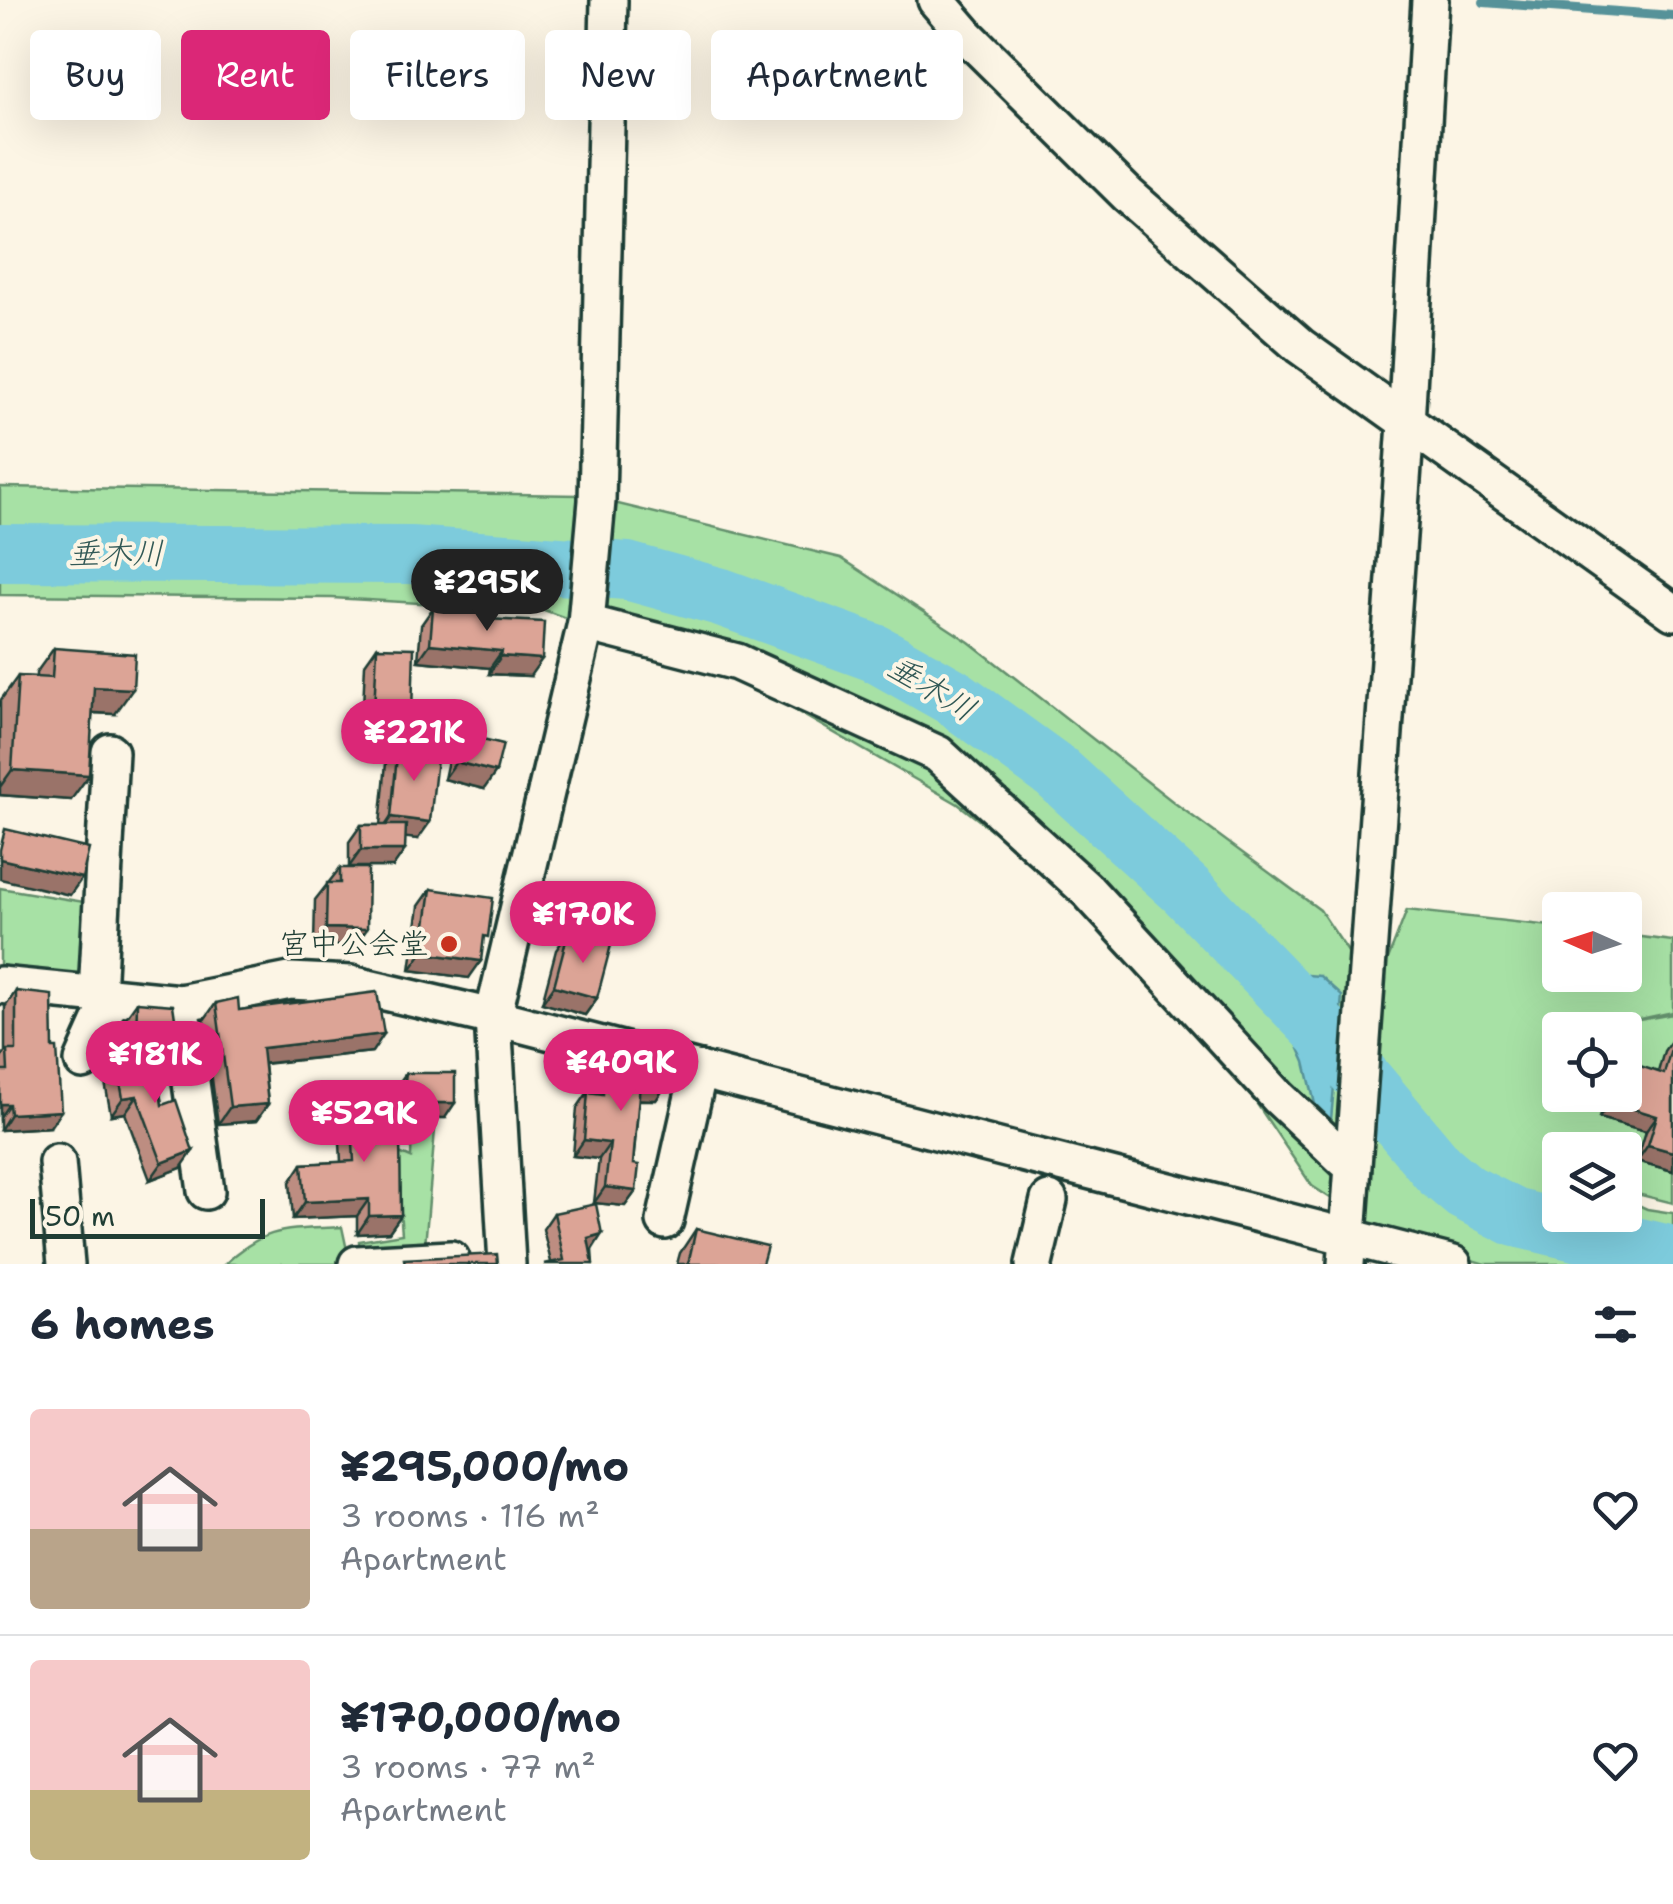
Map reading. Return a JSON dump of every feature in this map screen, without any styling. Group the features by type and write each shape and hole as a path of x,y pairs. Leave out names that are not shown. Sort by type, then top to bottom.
{"street":[{"path":"357,1264 507,1260 494,1017 586,623 598,501 610,0"},
{"path":"936,0 1128,195 1300,346 1673,612"},
{"path":"1347,1243 1406,424 1430,0"},
{"path":"586,623 737,662 938,754 1088,891 1278,1097 1345,1160"},
{"path":"82,1062 104,995 110,752"},
{"path":"0,985 180,1002 290,981 350,984 699,1070 1347,1243 1453,1264"},
{"path":"180,1002 206,1191"},
{"path":"666,1221 699,1070"},
{"path":"58,1162 66,1264"},
{"path":"1034,1264 1049,1200"}],"green space":[{"path":"0,487 581,495 841,558 969,642 1176,804 1320,910 1383,1004 1381,977 1407,910 1542,925 1542,992 1642,992 1642,937 1673,941 1673,1012 1642,1019 1642,1012 1542,1012 1542,1112 1642,1112 1642,1019 1673,1014 1673,1203 1642,1195 1642,1132 1542,1132 1542,1232 1642,1232 1642,1207 1673,1213 1673,1264 1485,1264 1386,1234 1312,1186 1255,1101 1102,915 958,804 756,688 544,610 332,598 0,595"},
{"path":"0,888 102,905 95,990 0,981"},
{"path":"412,1125 435,1130 425,1246 360,1253 359,1241 402,1234 395,1151 411,1158"},
{"path":"342,1227 350,1264 225,1264 266,1236"}],"water":[{"path":"1221,926 1265,972 1320,976 1342,996 1331,1120 1315,1104 1305,1062 1287,1022 1208,936"}],"building":[{"path":"433,608 488,614 487,619 544,622 542,659 430,644"},
{"path":"377,647 414,648 412,713 374,711"},
{"path":"54,648 135,654 133,689 94,687 89,775 12,770 18,676 52,678"},
{"path":"462,734 503,744 496,772 456,762"},
{"path":"398,746 438,750 430,822 391,817"},
{"path":"361,825 406,825 405,850 361,850"},
{"path":"5,829 89,849 82,878 0,859"},
{"path":"340,868 368,868 367,929 326,928 327,883 340,883"},
{"name":"宮中公会堂","path":"431,889 493,898 481,961 422,953"},
{"path":"568,933 611,945 597,998 554,986"},
{"path":"16,991 52,995 53,1048 57,1048 61,1111 10,1114 9,1104 0,1104 0,1071 8,1071 7,1050 16,1050"},
{"path":"377,992 384,1034 262,1048 268,1104 230,1107 216,1003 238,998 239,1010"},
{"path":"137,1002 173,1005 178,1039 136,1040"},
{"path":"1673,1041 1673,1152 1648,1145 1657,1116 1642,1111 1642,1067 1664,1074"},
{"path":"154,1053 162,1105 176,1100 193,1151 162,1163 137,1096 123,1098 116,1060"},
{"path":"604,1055 630,1056 668,1065 667,1084 640,1084 633,1164 639,1165 636,1191 605,1187 610,1143 584,1140 588,1092 603,1094"},
{"path":"406,1073 455,1073 455,1103 402,1103"},
{"path":"395,1103 400,1134 401,1215 369,1216 369,1199 305,1202 302,1164 354,1161 351,1106"},
{"path":"596,1204 602,1234 588,1238 593,1264 544,1264 564,1260 554,1213"},
{"path":"696,1229 767,1246 762,1264 688,1264"},
{"path":"497,1254 498,1264 405,1264 404,1259"}],"waterway":[{"path":"1484,2 1673,16"},
{"name":"垂木川","path":"0,553 410,555 627,571 721,597 875,653 953,697 1056,772 1186,890 1329,1038 1439,1170 1465,1192 1516,1218 1673,1255"}],"place":[{"name":"宮中公会堂","path":"449,944"}]}
